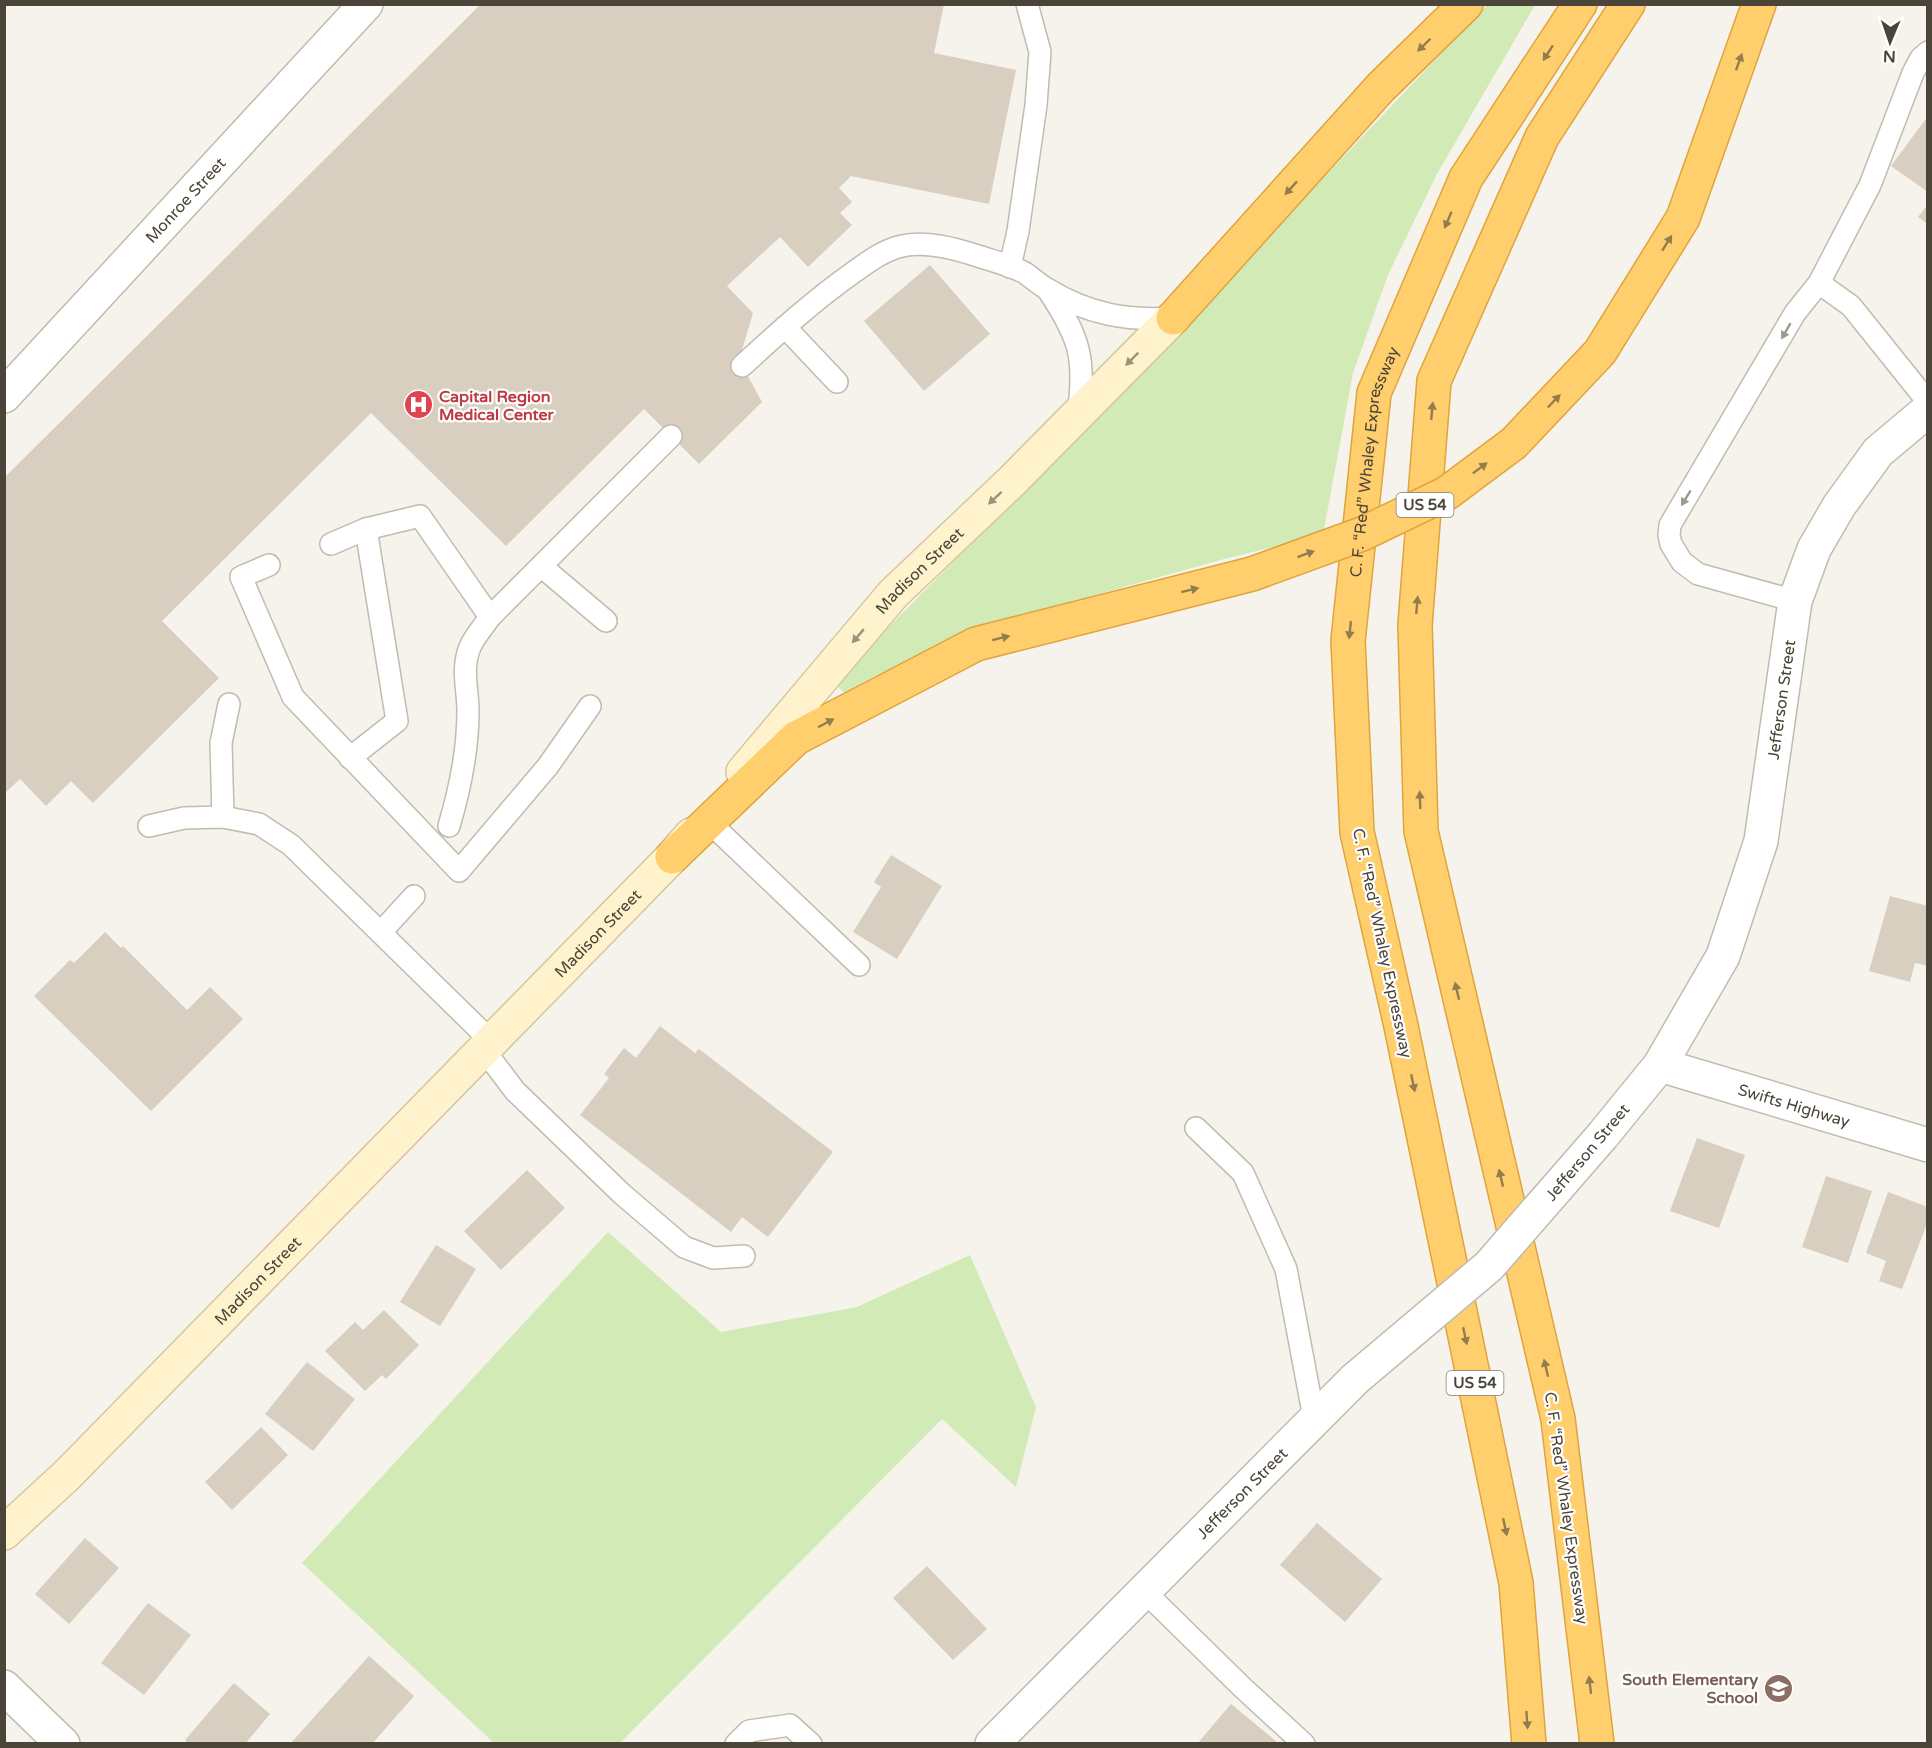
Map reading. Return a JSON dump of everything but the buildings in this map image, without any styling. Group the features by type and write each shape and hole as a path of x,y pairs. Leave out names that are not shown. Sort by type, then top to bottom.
{"highway":[{"path":"1173,318 1381,87 1466,4"},
{"name":"C. F. “Red” Whaley Expressway","path":"1529,1743 1516,1583 1404,1038 1357,832 1348,641 1374,393 1466,178 1580,4"},
{"name":"C. F. “Red” Whaley Expressway","path":"1597,1743 1558,1419 1420,831 1415,625 1434,381 1542,137 1629,4"},
{"path":"672,857 796,738 976,644 1252,574 1362,534 1447,492 1514,443 1600,352 1683,218 1759,4"}],"main road":[{"name":"Madison Street","path":"4,1533 67,1475 672,857 893,594 1012,482 1173,318"}],"street":[{"name":"Monroe Street","path":"4,396 366,4"},
{"name":"Jefferson Street","path":"993,1743 1354,1379 1489,1266 1603,1135 1660,1065 1723,956 1761,841 1795,601 1814,549 1839,506 1878,452 1928,410"},
{"name":"Swifts Highway","path":"1660,1065 1928,1145"},
{"path":"4,1687 63,1743"}],"lane":[{"path":"1010,267 1018,231 1036,105 1040,52 1028,4"},
{"path":"1795,601 1698,574 1682,562 1671,544 1670,525 1796,313 1819,283 1870,185 1913,73 1921,58 1928,52"},
{"path":"742,366 838,283 877,256 901,246 924,245 951,248 1010,267 1023,272 1048,290 1079,305 1113,316 1142,320 1173,318"},
{"path":"1819,283 1851,306 1928,402"},
{"path":"1048,290 1065,315 1082,363 1078,415"},
{"path":"785,327 837,382"},
{"path":"449,826 460,786 465,745 468,711 464,672 470,646 490,616 670,436"},
{"path":"331,544 366,529 420,516 490,616"},
{"path":"350,758 397,721 366,529"},
{"path":"269,565 241,578 293,697 459,871 548,766 590,706"},
{"path":"542,566 606,621"},
{"path":"223,817 222,743 229,704"},
{"path":"149,826 184,818 223,817 259,824 291,845 381,932 488,1046 515,1091 622,1194 684,1247 712,1258 744,1256"},
{"path":"709,822 859,965"},
{"path":"381,932 414,896"},
{"path":"1196,1128 1243,1173 1286,1269 1314,1418"},
{"path":"1143,1590 1243,1688 1304,1743"},
{"path":"736,1743 749,1731 790,1725 812,1743"}],"green space":[{"path":"1487,5 1535,5 1437,174 1388,275 1353,373 1323,535 1224,559 971,632 871,678 844,693 834,682 1108,406"},
{"path":"608,1232 721,1332 857,1307 970,1255 1036,1407 1016,1487 942,1419 620,1743 494,1743 302,1563"}],"place":[{"name":"Capital Region Medical Center","path":"418,405"},
{"name":"South Elementary School","path":"1779,1688"}]}
